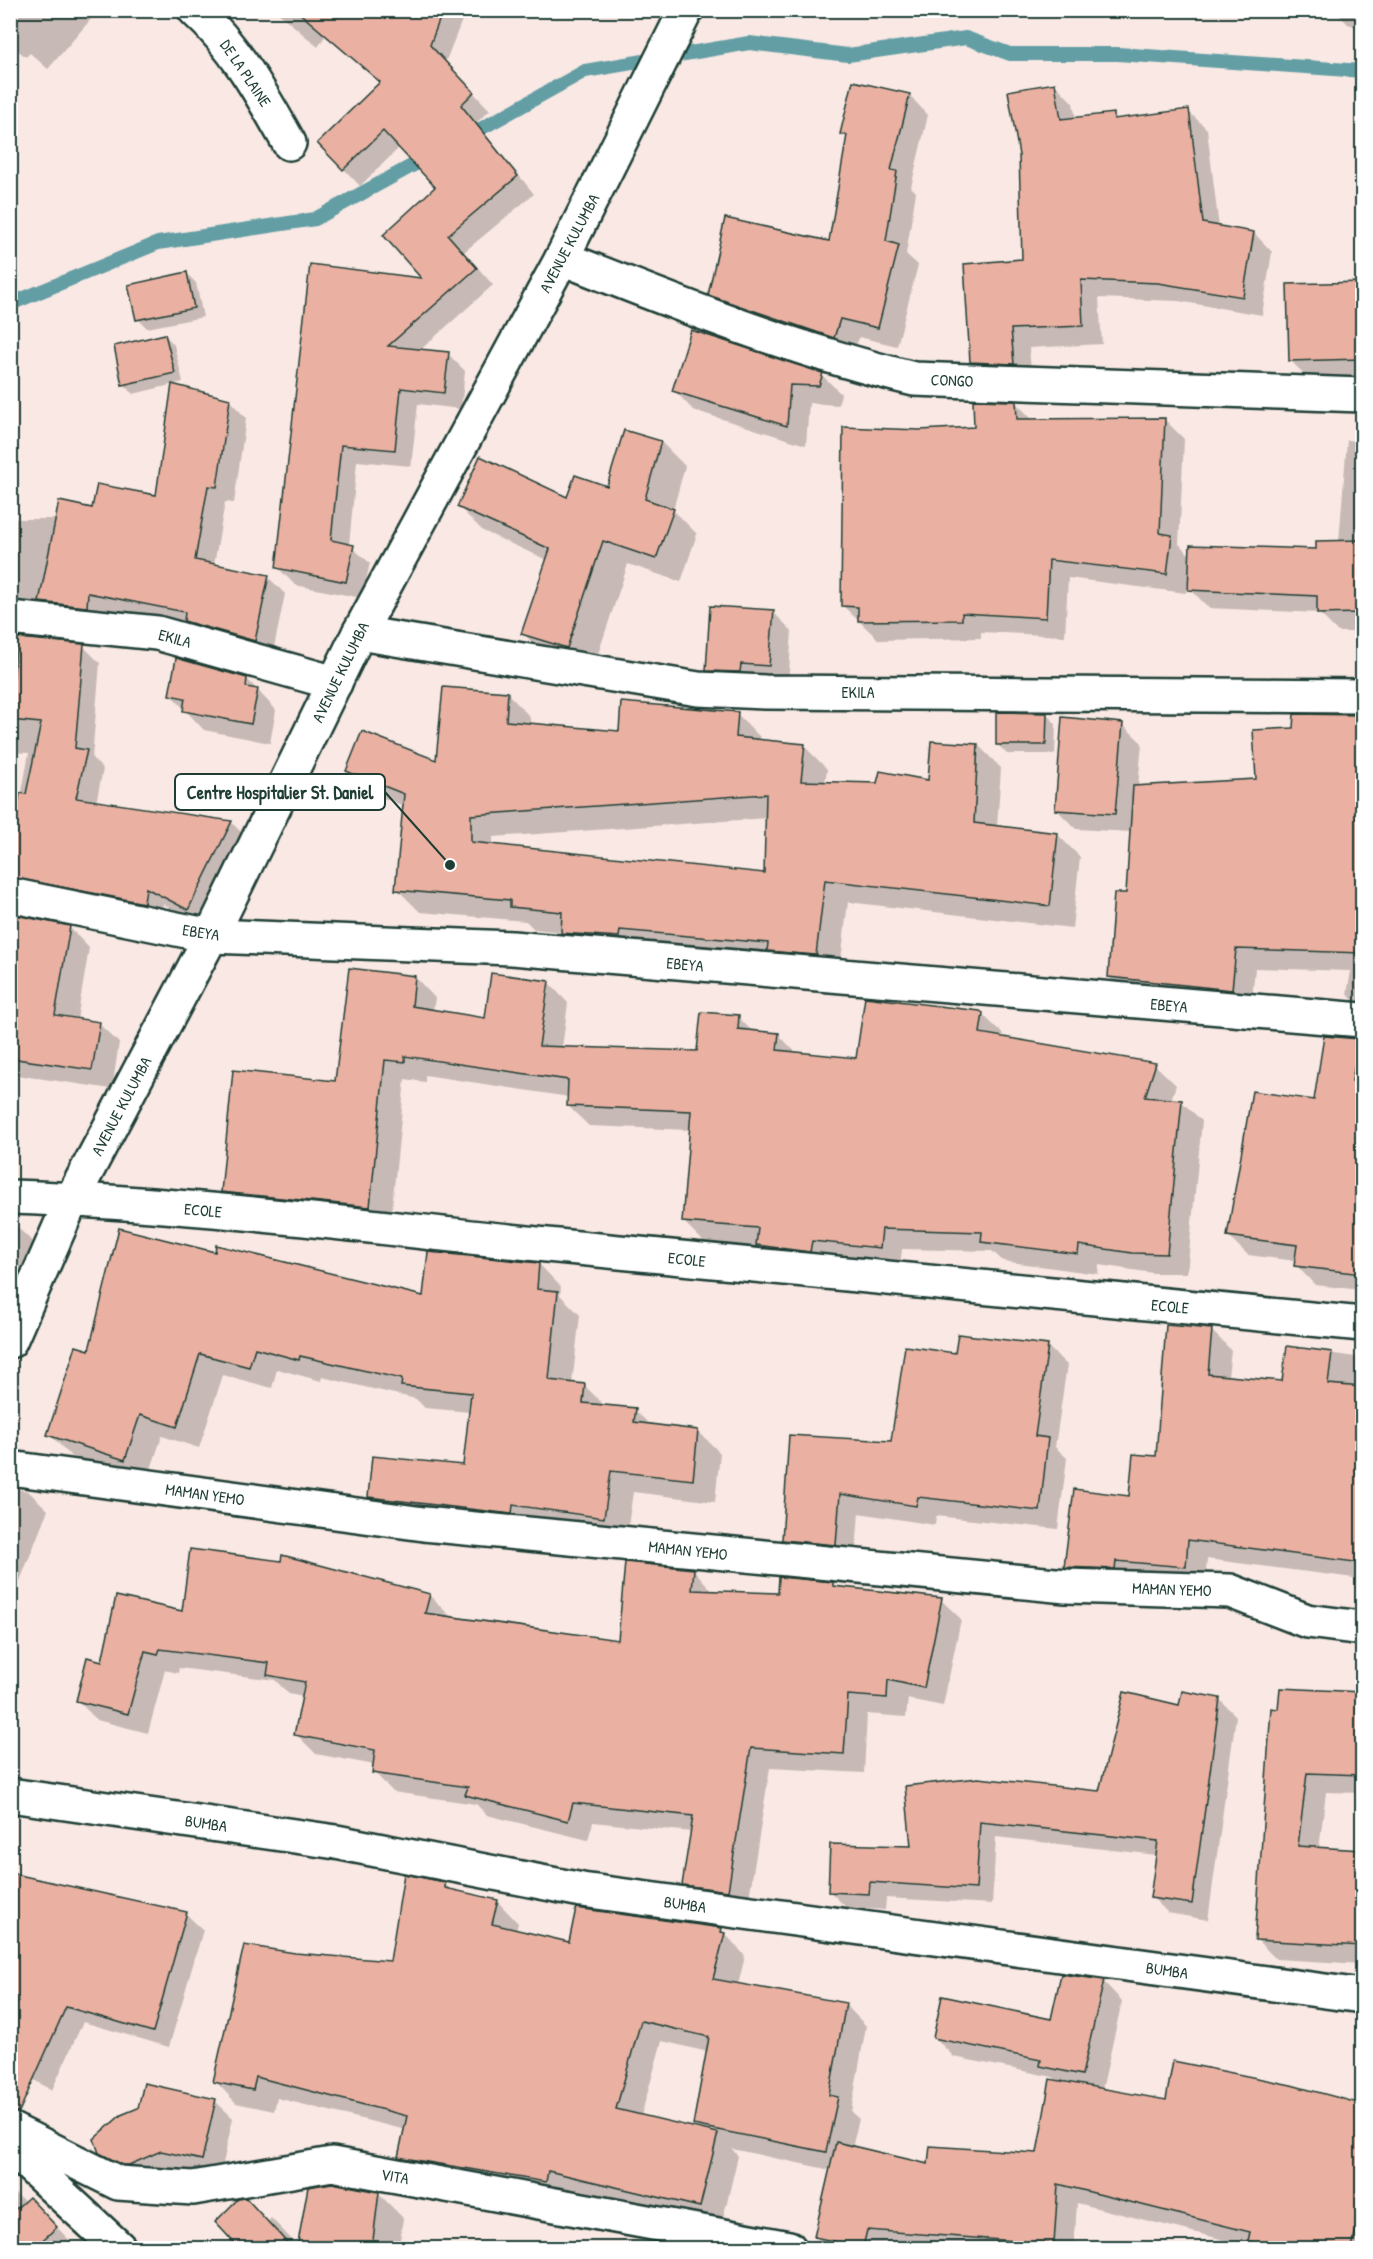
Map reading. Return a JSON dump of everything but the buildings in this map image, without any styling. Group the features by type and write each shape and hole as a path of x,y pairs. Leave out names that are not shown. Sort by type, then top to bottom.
{"street":[{"name":"DE LA PLAINE","path":"195,10 218,32 237,58 289,142"},
{"name":"AVENUE KULUMBA","path":"10,1341 72,1199 211,936 359,633 562,258 686,10"},
{"name":"CONGO","path":"562,258 726,323 862,366 914,379 1362,395"},
{"name":"EKILA","path":"10,618 157,633 335,683"},
{"name":"EKILA","path":"359,633 698,689 765,692 1362,696"},
{"name":"EBEYA","path":"10,895 211,936 512,948 1362,1020"},
{"name":"ECOLE","path":"10,1197 72,1199 368,1224 543,1245 1362,1324"},
{"name":"MAMAN YEMO","path":"10,1468 424,1524 1066,1586 1230,1591 1307,1621 1362,1628"},
{"name":"BUMBA","path":"10,1796 336,1842 582,1890 1362,1996"},
{"name":"VITA","path":"10,2129 118,2183 193,2188 332,2164 789,2248"},
{"path":"10,2147 119,2248"}],"waterway":[{"path":"464,138 585,71 749,43 848,55 966,38 1010,54 1118,54 1362,71"},
{"path":"10,304 158,243 315,219 428,157"}],"place":[{"name":"Centre Hospitalier St. Daniel","path":"450,865"}]}
